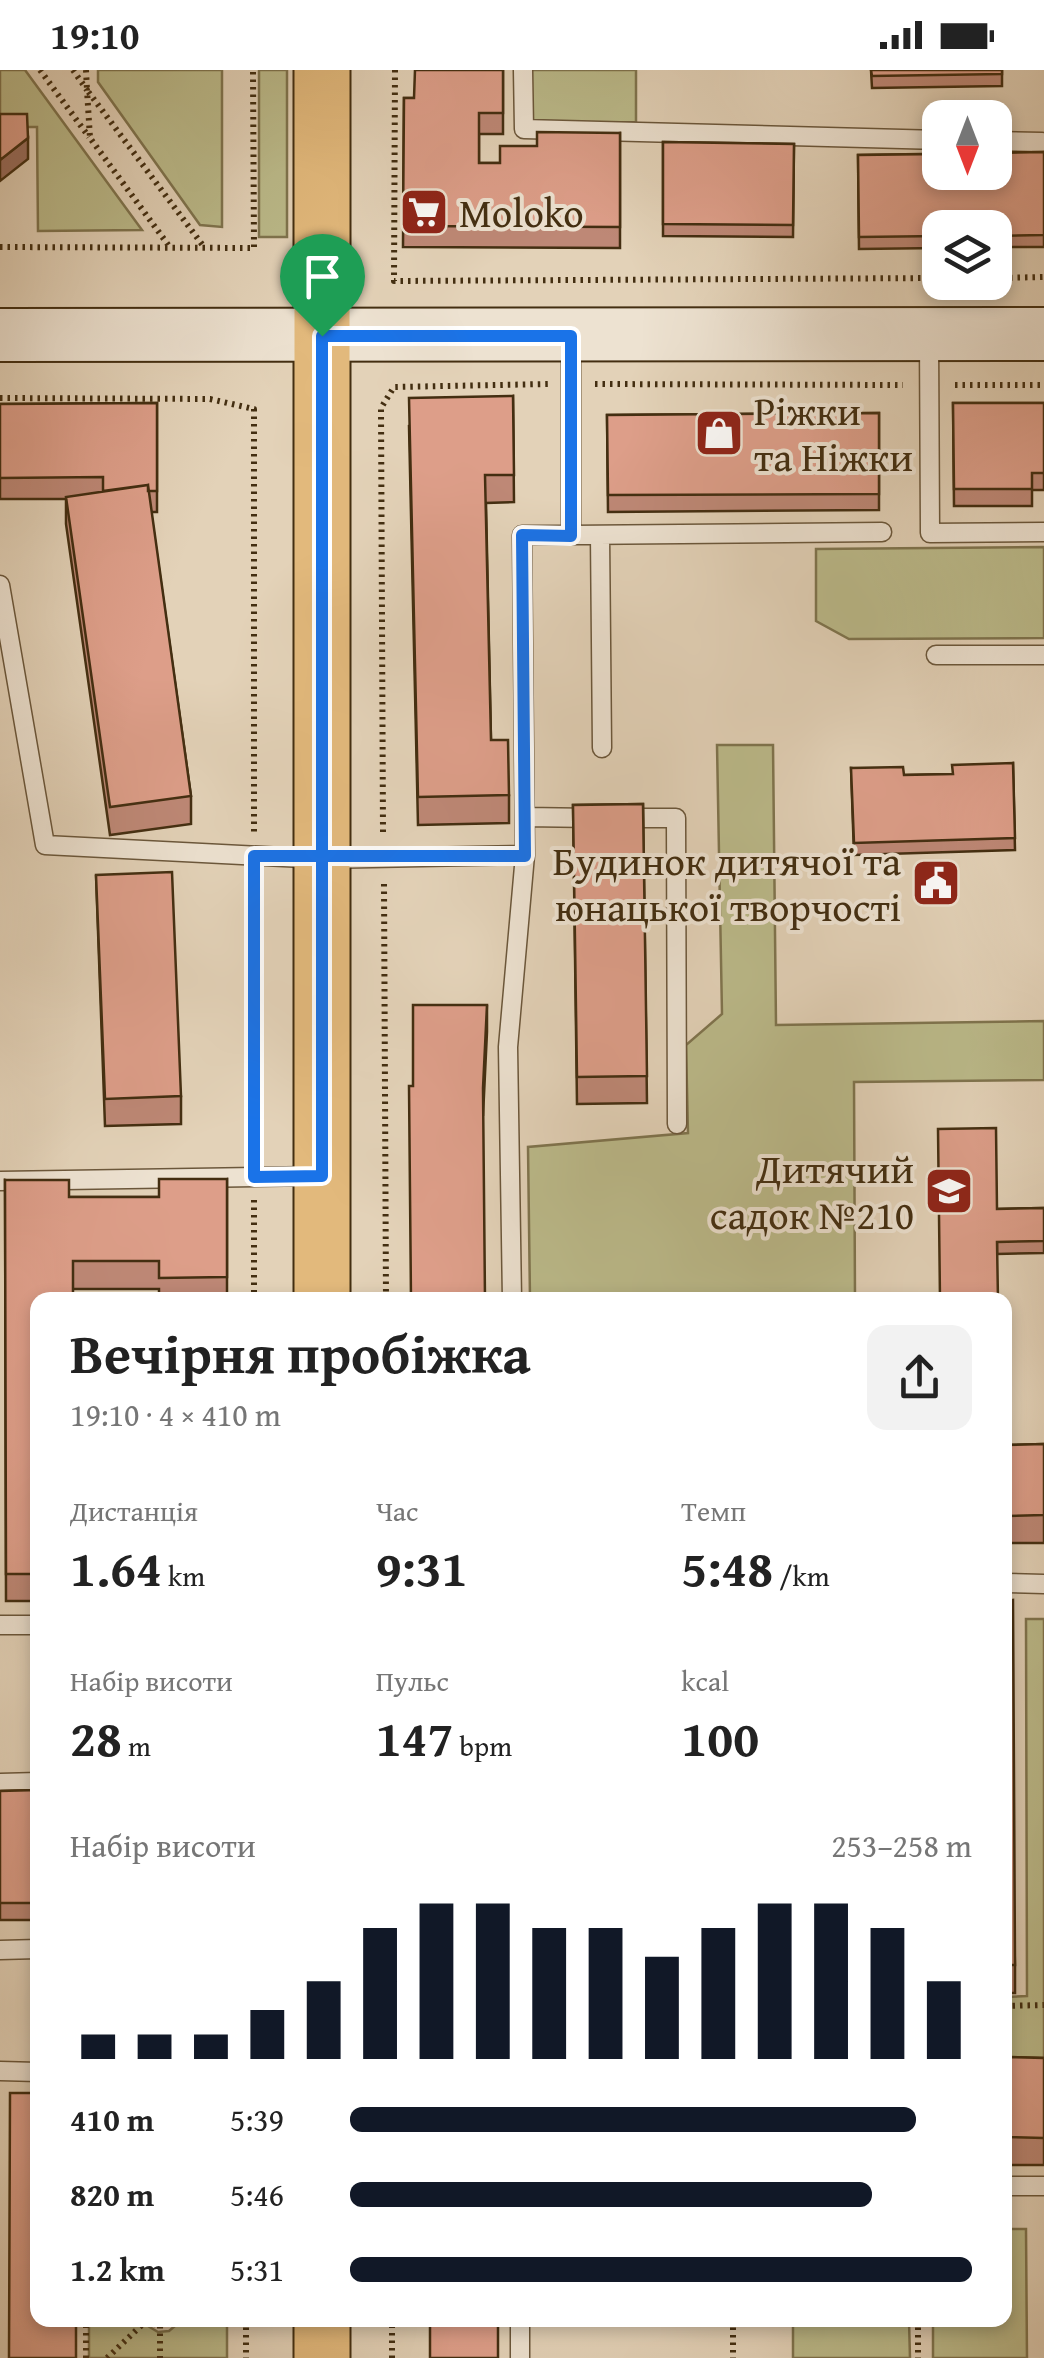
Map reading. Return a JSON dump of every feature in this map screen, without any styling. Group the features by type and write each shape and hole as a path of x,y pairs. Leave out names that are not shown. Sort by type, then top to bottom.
{"main road":[{"path":"322,70 322,1292"},
{"path":"0,335 322,336 571,360 929,360 1044,334"},
{"path":"322,2327 322,2358"}],"lane":[{"path":"523,70 524,130 922,140"},
{"path":"1012,141 1042,142"},
{"path":"571,360 571,536"},
{"path":"929,360 930,533 1044,532"},
{"path":"512,1292 508,1047 525,856 522,535 882,532"},
{"path":"600,536 602,748"},
{"path":"0,585 45,846 322,859 525,856"},
{"path":"936,655 1044,655"},
{"path":"525,818 676,818 677,1124"},
{"path":"0,1181 322,1176"},
{"path":"1012,1583 1044,1584"},
{"path":"0,1625 30,1625"},
{"path":"0,1783 30,1782"},
{"path":"0,1950 30,1950"},
{"path":"0,2071 30,2072"},
{"path":"1012,2186 1044,2186"},
{"path":"520,2327 520,2358"}],"path":[{"path":"40,70 169,246"},
{"path":"72,70 204,247"},
{"path":"86,70 90,138"},
{"path":"0,247 254,248 253,70"},
{"path":"395,70 394,281 922,278"},
{"path":"383,248 394,248"},
{"path":"1012,278 1044,277"},
{"path":"381,408 394,386 571,360 929,360 1044,385"},
{"path":"0,398 210,399 254,409 254,1292"},
{"path":"1012,2006 1044,2006"},
{"path":"86,2327 86,2358"},
{"path":"107,2358 140,2327"},
{"path":"160,2327 160,2358"},
{"path":"246,2327 246,2358"},
{"path":"392,2327 392,2358"},
{"path":"733,2327 734,2358"},
{"path":"918,2327 918,2358"}],"shaded area":[{"path":"0,70 25,70 142,230 38,231 37,127 16,127 0,114"},
{"path":"98,70 222,70 222,227 200,225 98,82"},
{"path":"259,70 287,70 287,237 259,237"},
{"path":"529,70 636,70 636,122 529,123"},
{"path":"1044,547 1044,638 849,639 816,621 816,549"},
{"path":"717,745 773,745 776,1025 1044,1021 1044,1080 854,1082 855,1292 530,1292 528,1147 688,1133 686,1045 722,1014"},
{"path":"1026,1619 1044,1619 1044,2077 1012,2077 1012,1997 1027,1996"},
{"path":"1012,2229 1026,2229 1027,2358 933,2358 933,2327 1012,2327"},
{"path":"89,2327 150,2327 158,2332 174,2327 227,2327 227,2358 89,2358"},
{"path":"793,2327 909,2327 910,2358 793,2358"}],"building":[{"path":"415,70 503,70 503,113 479,113 479,163 500,163 500,146 537,146 537,132 620,133 620,227 403,226 404,98 414,98"},
{"path":"871,70 1002,70 1002,74 872,76"},
{"path":"0,114 27,114 28,138 0,160"},
{"path":"663,142 794,144 793,225 663,224"},
{"path":"1044,152 1044,235 1012,236 1012,210 922,210 922,236 859,237 858,155 922,154 922,190 1012,190 1012,153"},
{"path":"513,396 514,475 485,475 491,740 508,740 509,795 418,797 409,398"},
{"path":"157,403 157,491 148,491 148,485 103,491 103,477 0,478 0,404"},
{"path":"953,403 1044,403 1044,473 1032,473 1032,489 954,489"},
{"path":"879,413 879,494 608,495 607,415"},
{"path":"148,485 191,796 110,807 66,497"},
{"path":"1013,763 1015,838 854,843 851,768 903,767 904,775 953,774 952,765"},
{"path":"643,804 647,1076 577,1077 573,805"},
{"path":"172,872 181,1096 105,1099 96,875"},
{"path":"413,1005 487,1005 483,1088 485,1292 411,1292 409,1086 413,1086"},
{"path":"996,1128 997,1209 1044,1208 1044,1241 997,1242 998,1292 940,1292 938,1129"},
{"path":"159,1179 227,1179 227,1277 159,1278 159,1261 73,1261 73,1292 30,1292 30,1574 6,1574 5,1180 69,1180 69,1197 159,1197"},
{"path":"1044,1444 1044,1515 1012,1516 1012,1445"},
{"path":"1013,1600 1015,1965 1012,1965"},
{"path":"30,1790 30,1903 0,1903 0,1791"},
{"path":"1012,2057 1044,2058 1044,2138 1012,2137"},
{"path":"10,2093 30,2093 30,2327 76,2327 76,2358 9,2358"},
{"path":"430,2327 498,2327 498,2358 430,2358"}],"place":[{"name":"Moloko","path":"424,212"},
{"name":"Ріжки та Ніжки","path":"719,433"},
{"name":"Будинок дитячої та юнацької творчості","path":"936,883"},
{"name":"Дитячий садок №210","path":"949,1191"}],"route":[{"path":"322,336 322,410 322,523 322,637 322,748 322,859 322,1176 254,1177 254,856 322,859 525,856 522,535 571,536 571,336 322,336"}]}
